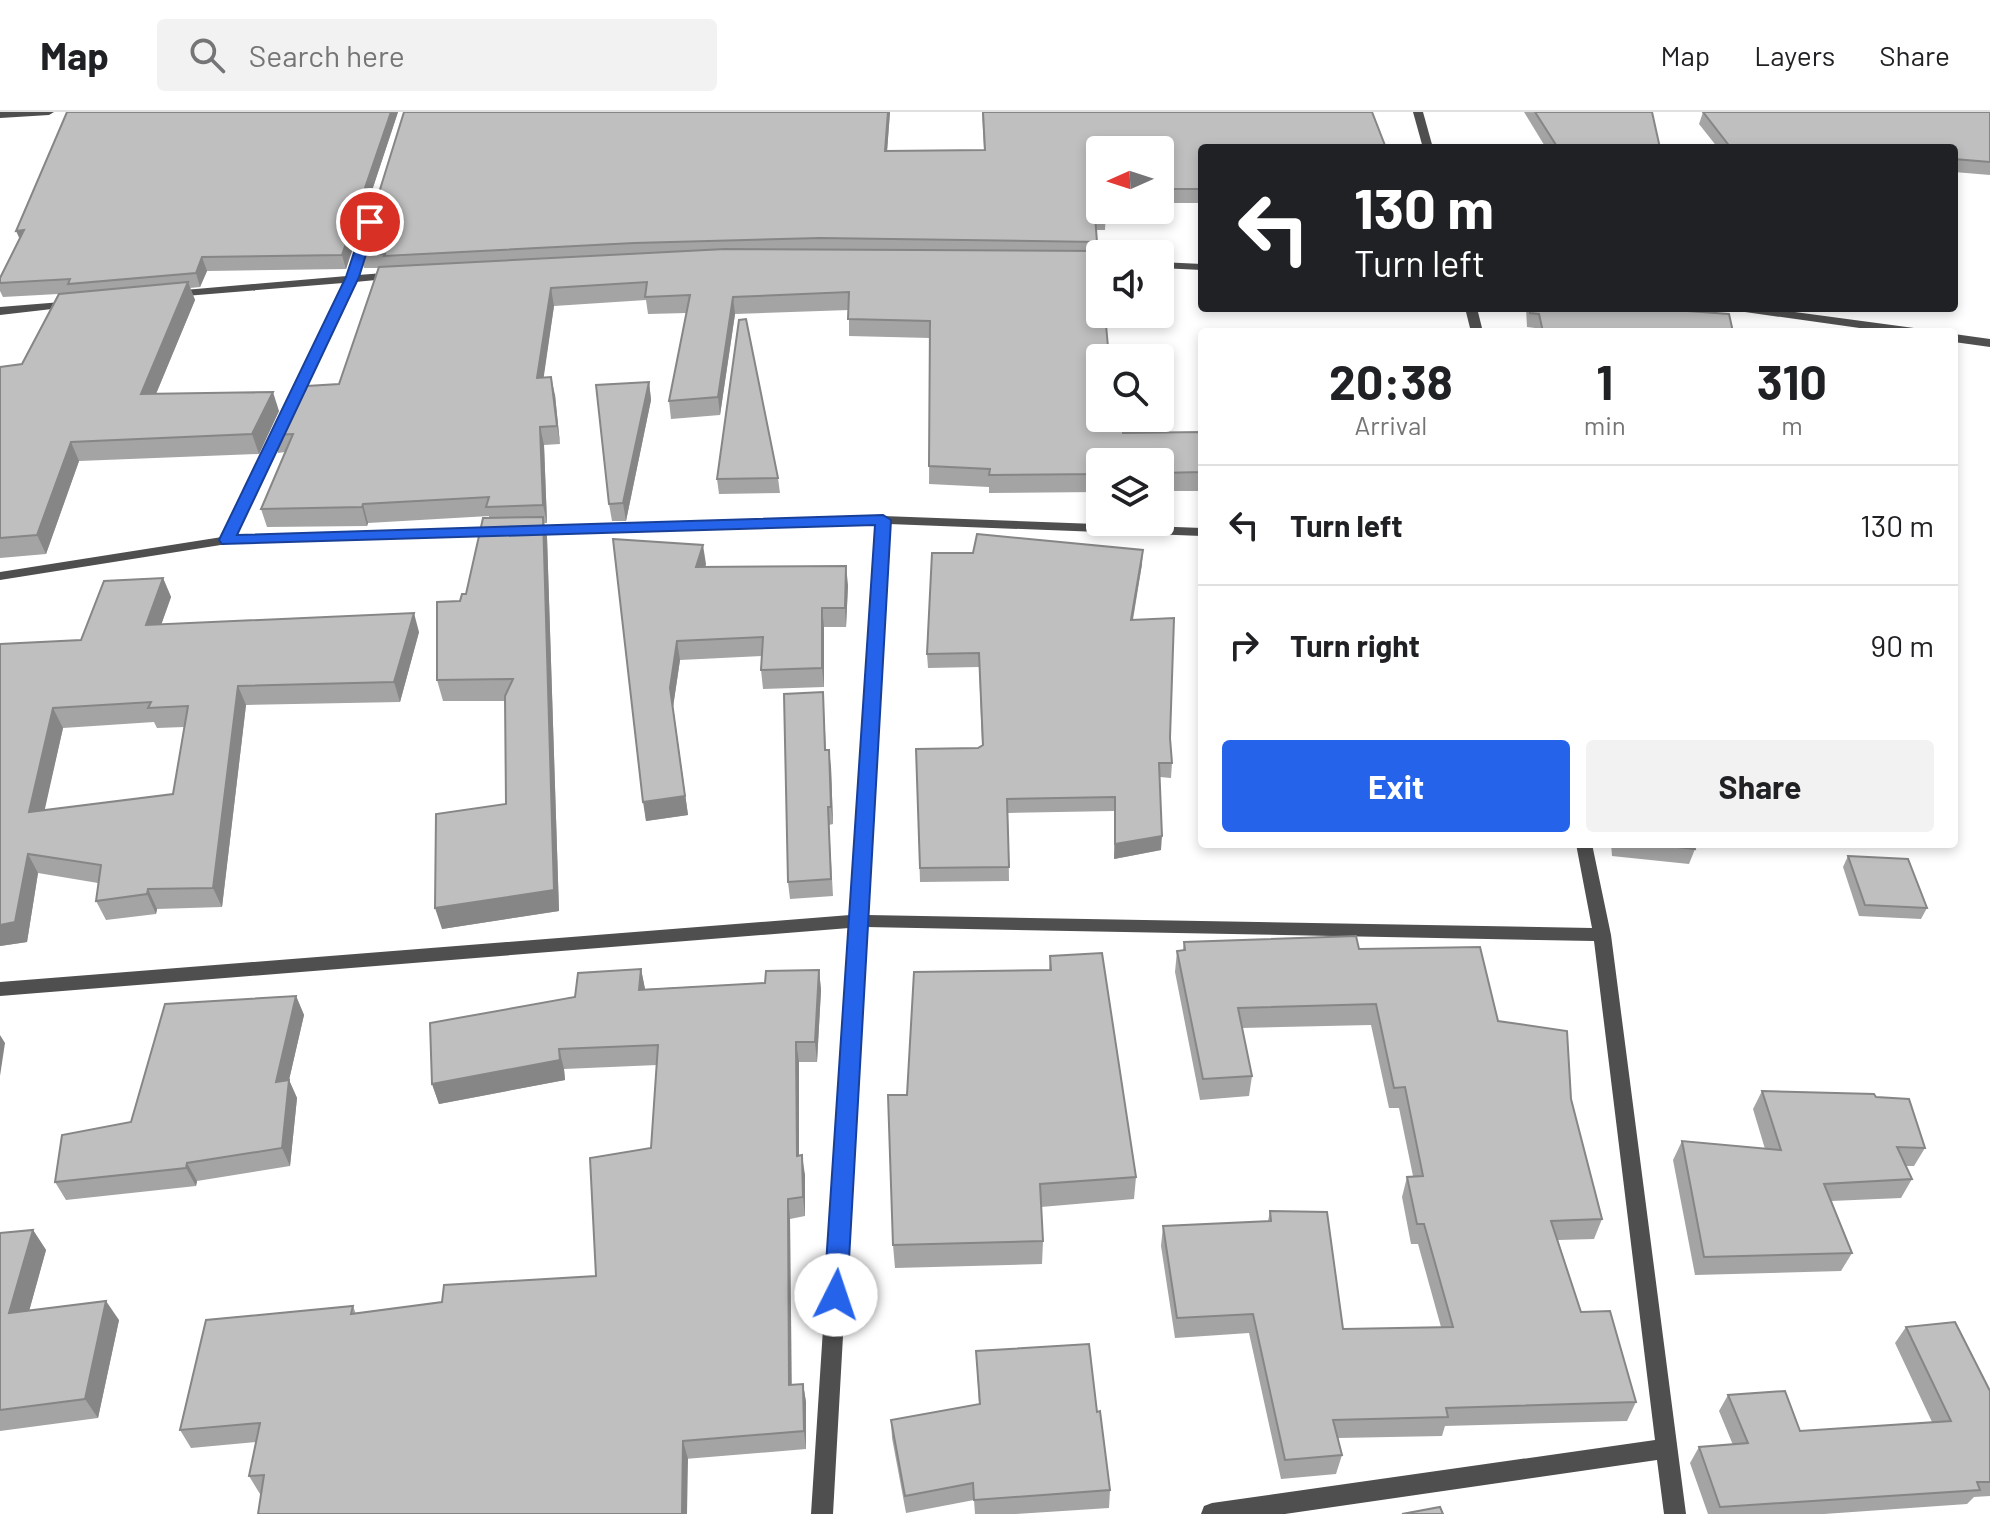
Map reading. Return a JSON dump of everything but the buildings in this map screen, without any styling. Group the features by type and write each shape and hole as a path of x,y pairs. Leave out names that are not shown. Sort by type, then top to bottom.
{"street":[{"path":"0,115 49,112"},
{"path":"1418,112 1427,144"},
{"path":"227,540 352,277 372,217"},
{"path":"1174,266 1198,267"},
{"path":"153,296 414,274"},
{"path":"0,311 92,302"},
{"path":"1767,312 1885,328"},
{"path":"1958,339 1990,343"},
{"path":"822,1514 883,520"},
{"path":"0,576 227,540 883,520 1198,532"},
{"path":"1585,848 1602,935 1675,1514"},
{"path":"0,989 860,921 1602,935"},
{"path":"1212,1514 1667,1448"}],"route":[{"path":"370,222 352,277 227,540 883,520 836,1295"}]}
